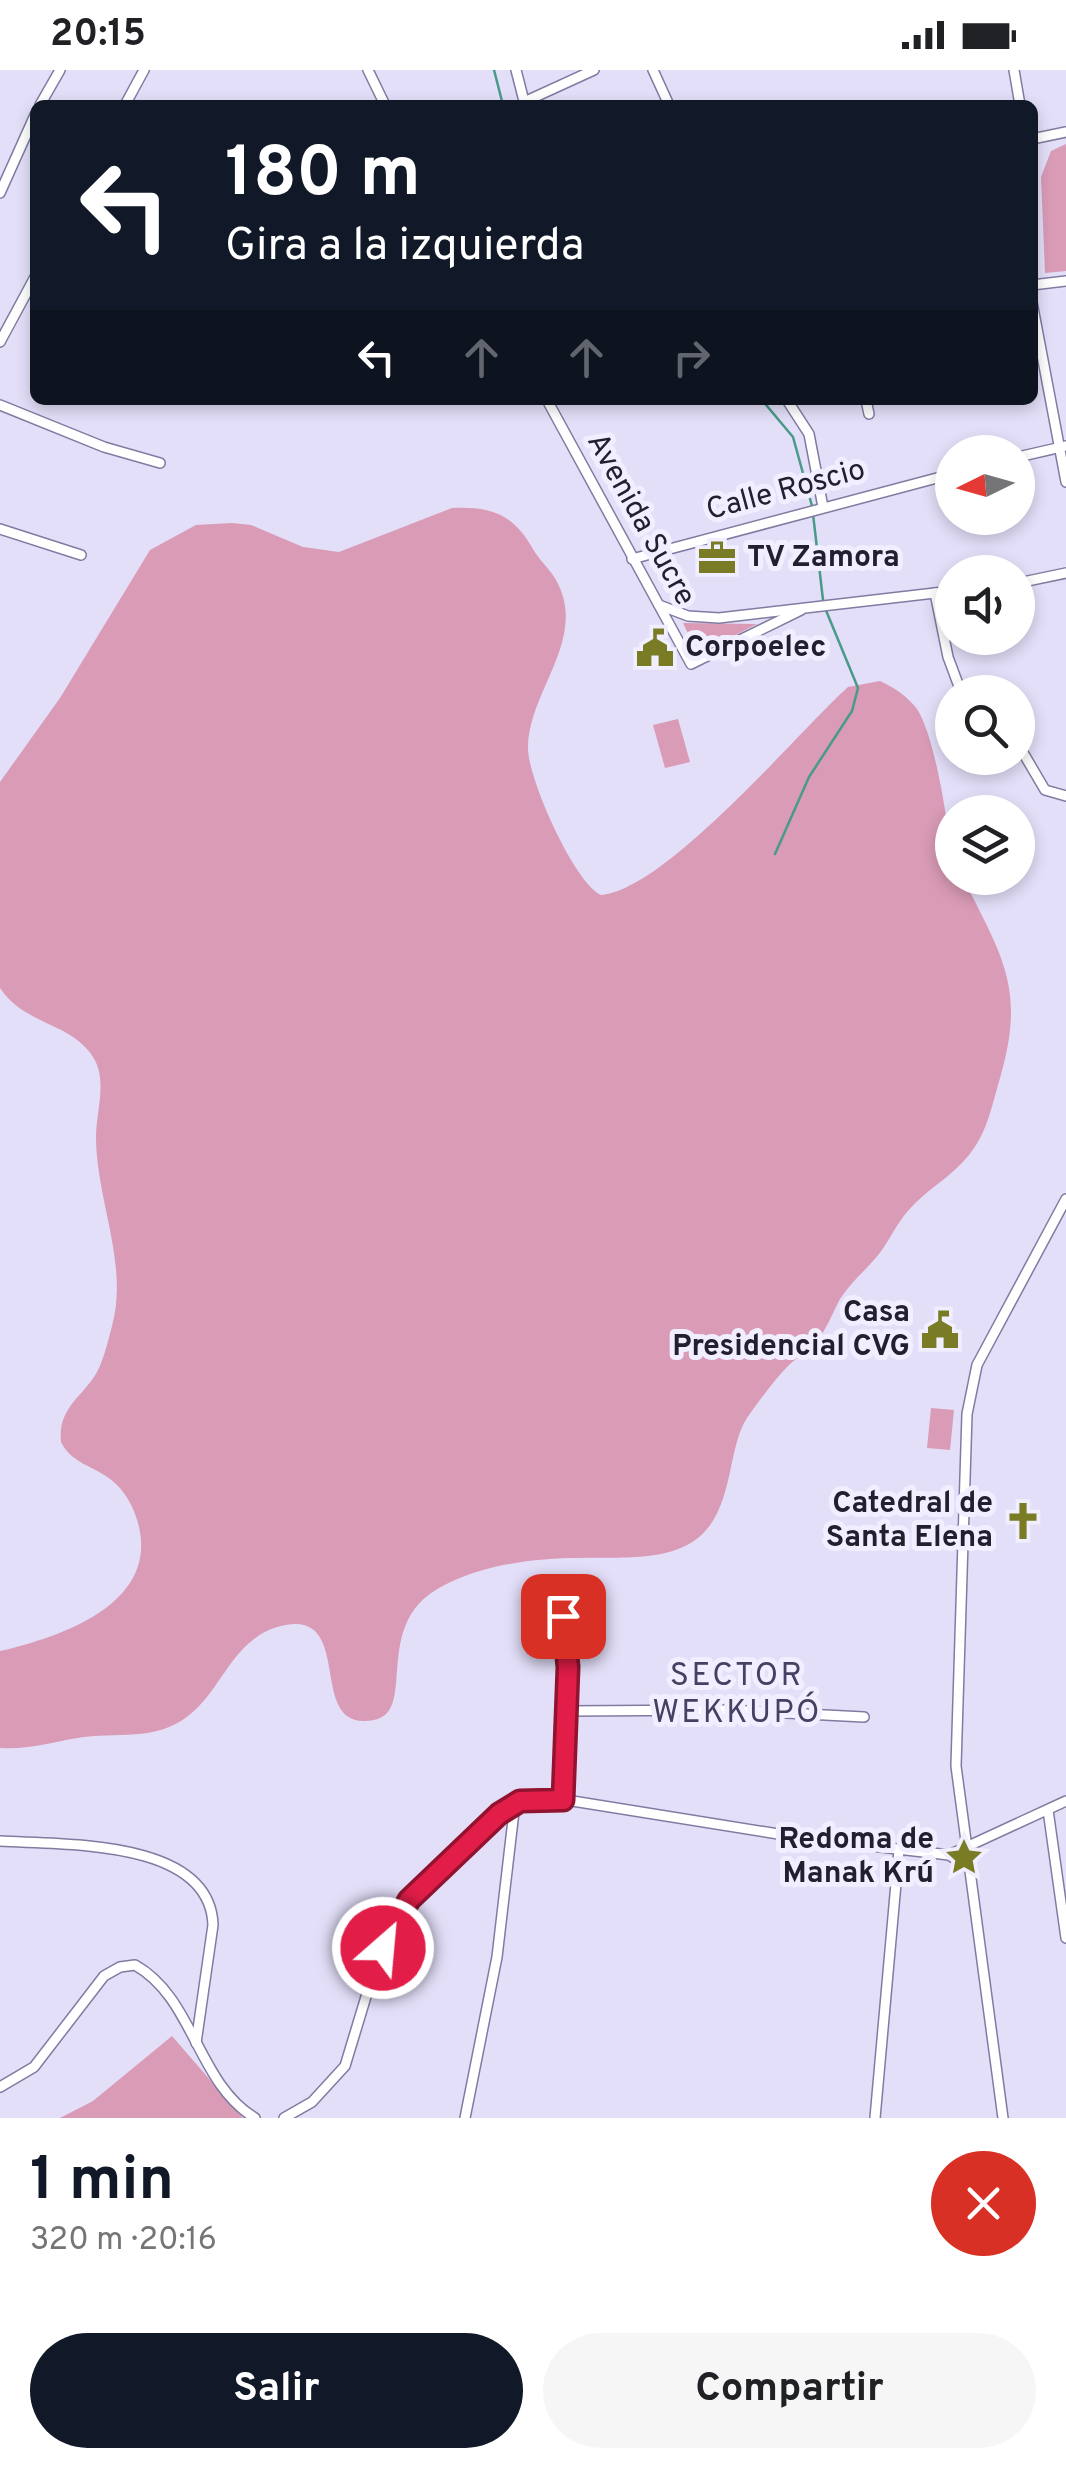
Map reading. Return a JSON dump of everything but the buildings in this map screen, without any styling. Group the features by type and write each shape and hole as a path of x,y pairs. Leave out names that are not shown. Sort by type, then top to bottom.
{"street":[{"path":"43,100 60,70"},
{"path":"128,100 144,70"},
{"path":"368,70 383,100"},
{"path":"516,70 524,100"},
{"path":"533,100 594,70"},
{"path":"653,70 667,100"},
{"path":"1014,70 1019,100"},
{"path":"0,193 30,126"},
{"path":"1038,138 1066,132"},
{"path":"1038,284 1066,280"},
{"path":"0,342 30,285"},
{"path":"20,304 30,307"},
{"path":"1038,331 1066,482"},
{"path":"0,405 104,447 160,463"},
{"name":"Avenida Sucre","path":"549,405 691,664 801,610"},
{"path":"790,405 809,434 815,509"},
{"path":"867,405 869,414"},
{"path":"1035,454 1062,447"},
{"name":"Calle Roscio","path":"632,560 935,478"},
{"path":"0,529 81,555"},
{"path":"1035,579 1066,573"},
{"path":"656,604 704,618 935,593"},
{"path":"1035,773 1045,790 1066,796"},
{"path":"1003,2118 956,1751 968,1398 977,1365 1066,1199"},
{"path":"563,1616 563,1800"},
{"path":"566,1711 729,1710 864,1717"},
{"path":"284,2118 312,2102 345,2066 375,1968 401,1909 514,1803 563,1800 949,1855 972,1869"},
{"path":"949,1855 968,1842 1066,1802"},
{"path":"466,2118 500,1941 514,1803"},
{"path":"1048,1810 1066,1938"},
{"path":"0,1841 68,1843 158,1859 198,1888 211,1907 214,1925 196,2043"},
{"path":"875,2118 899,1850"},
{"path":"0,2087 34,2067 94,1985 112,1970 129,1965 143,1970 161,1987 209,2070 255,2118"}],"shaded area":[{"path":"1066,144 1066,271 1045,273 1041,177 1051,151"},
{"path":"452,508 490,511 510,521 526,537 556,580 566,623 531,727 530,763 566,851 578,871 601,895 628,887 694,839 848,687 880,681 900,693 917,709 924,723 942,795 935,795 935,895 972,895 990,932 1007,977 1011,1024 1007,1052 987,1122 969,1155 907,1212 879,1254 840,1299 819,1338 783,1371 747,1418 735,1448 722,1503 703,1534 675,1550 648,1556 525,1561 472,1574 439,1588 418,1604 406,1624 393,1701 387,1714 374,1720 353,1719 340,1708 325,1650 317,1633 302,1625 277,1627 250,1642 205,1700 169,1727 142,1734 0,1748 0,1651 72,1627 116,1599 131,1580 140,1558 140,1532 125,1494 109,1478 72,1456 61,1442 66,1413 100,1366 116,1303 114,1255 97,1160 99,1073 82,1043 22,1009 0,988 0,782 60,698 150,550 196,525 232,523 251,525 303,547 339,552"},
{"path":"683,623 757,624 698,654"},
{"path":"678,719 690,762 665,768 653,725"},
{"path":"931,1408 954,1410 950,1450 927,1448"},
{"path":"172,2036 243,2118 60,2118 93,2101"}],"waterway":[{"path":"494,70 502,100"},
{"path":"766,405 793,437 812,506"},
{"path":"813,514 823,600"},
{"path":"775,854 809,777 852,711 858,688 825,608"}],"place":[{"name":"TV Zamora","path":"717,558"},
{"name":"Corpoelec","path":"655,648"},
{"name":"Casa Presidencial CVG","path":"940,1330"},
{"name":"Catedral de Santa Elena","path":"1023,1521"},
{"name":"Redoma de Manak Krú","path":"964,1857"}],"district":[{"name":"SECTOR WEKKUPÓ","path":"737,1696"}],"route":[{"path":"383,1948 401,1909 499,1814 520,1801 563,1800 568,1667 563,1616"}]}
